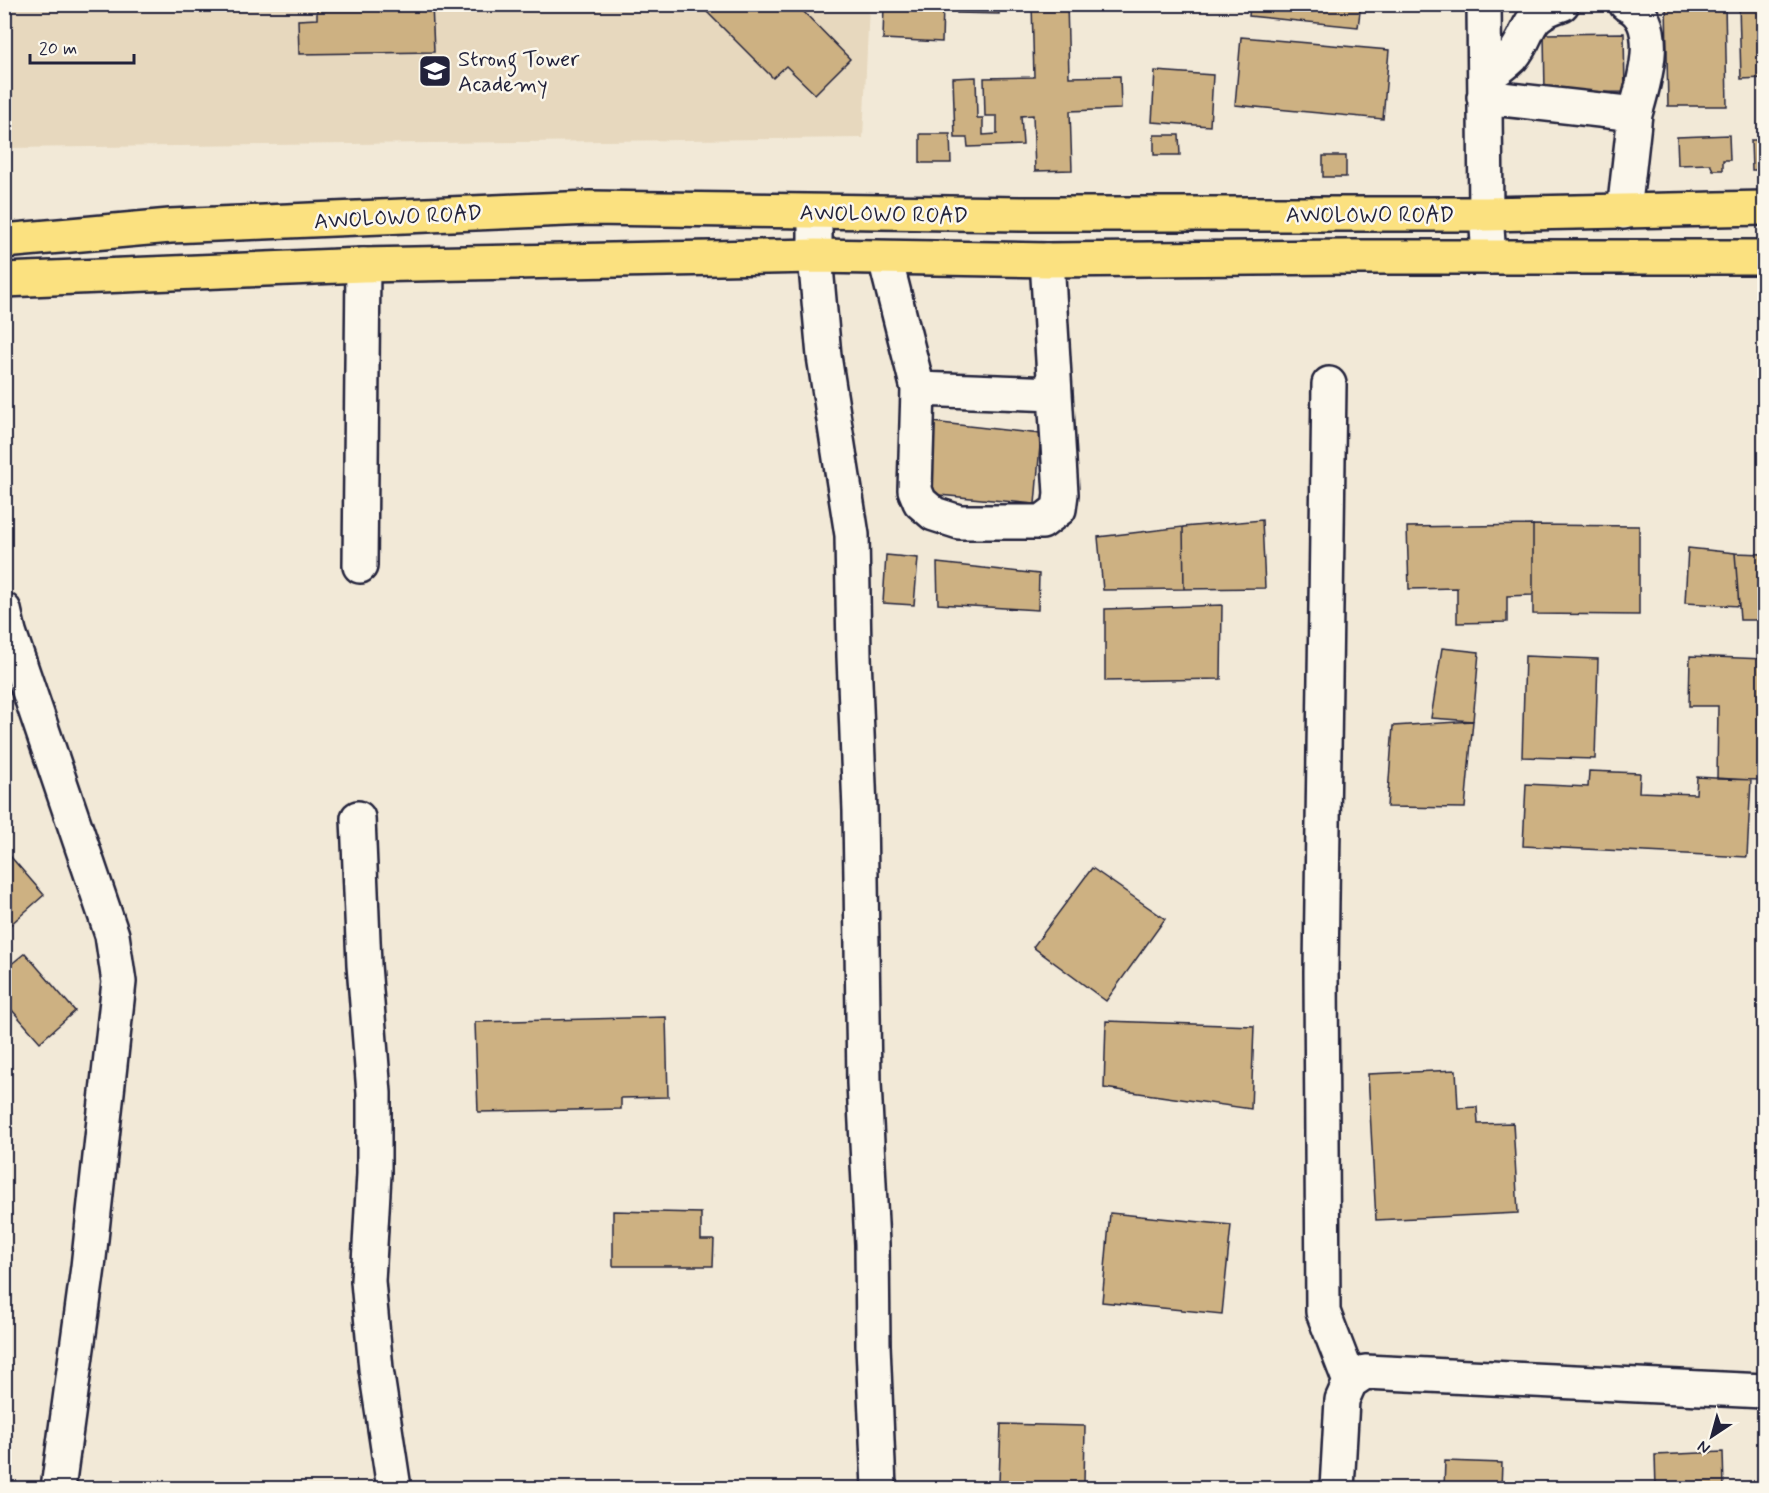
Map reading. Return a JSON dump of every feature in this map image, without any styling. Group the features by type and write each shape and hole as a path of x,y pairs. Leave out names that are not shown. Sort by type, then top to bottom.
{"main road":[{"name":"AWOLOWO ROAD","path":"4,241 170,226 590,208 814,213 1486,214 1764,208"},
{"name":"AWOLOWO ROAD","path":"4,280 363,265 815,256 1047,260 1764,257"}],"street":[{"path":"1484,4 1486,214 1489,258"},
{"path":"1485,87 1512,56 1531,21 1546,9 1562,4"},
{"path":"1624,212 1635,114 1648,57 1646,24 1636,9 1626,4"},
{"path":"1485,87 1635,114"},
{"path":"814,213 815,256 824,356 852,535 860,811 864,1083 872,1244 873,1346 879,1488"},
{"path":"885,258 918,389 915,490 920,502 934,514 959,522 1042,522 1059,509 1061,494 1047,260"},
{"path":"360,566 363,265"},
{"path":"1329,384 1321,972 1322,1300 1323,1312 1350,1382"},
{"path":"918,389 1055,394"},
{"path":"4,610 9,632 112,935 119,982 86,1278 58,1488"},
{"path":"358,818 364,965 374,1093 374,1174 368,1281 376,1369 394,1488"},
{"path":"1337,1488 1341,1400 1350,1382 1365,1372 1764,1391"}],"shaded area":[{"name":"Strong Tower Academy","path":"4,5 869,5 863,138 5,148"}],"building":[{"path":"317,4 432,4 434,52 299,54 298,20 317,19"},
{"path":"699,4 796,4 850,59 815,94 786,66 773,78"},
{"path":"884,4 943,4 942,42 883,39"},
{"path":"957,4 999,4 999,14 957,13"},
{"path":"1032,4 1067,4 1069,77 1120,76 1121,109 1070,111 1072,170 1035,171 1033,115 1021,116 1023,145 968,147 967,138 955,138 953,78 976,77 977,118 983,118 983,135 997,134 997,116 985,116 984,78 1034,77"},
{"path":"1250,4 1361,4 1358,27 1249,16"},
{"path":"1666,4 1725,4 1727,106 1668,106"},
{"path":"1739,4 1764,4 1764,78 1741,79"},
{"path":"1624,33 1625,92 1545,93 1544,34"},
{"path":"1241,37 1389,50 1383,119 1235,105"},
{"path":"1155,71 1213,75 1210,126 1152,122"},
{"path":"920,134 950,134 951,163 920,163"},
{"path":"1154,135 1179,135 1180,155 1154,155"},
{"path":"1729,135 1730,160 1723,160 1723,170 1713,170 1710,164 1678,165 1677,137"},
{"path":"1751,140 1764,140 1764,170 1752,170"},
{"path":"1323,156 1346,156 1346,177 1323,177"},
{"path":"932,422 1041,434 1035,504 928,494"},
{"path":"1262,520 1265,588 1184,589 1183,527"},
{"path":"1533,525 1639,526 1639,615 1533,614"},
{"path":"1533,525 1533,595 1507,596 1507,622 1457,623 1457,588 1409,589 1407,527"},
{"path":"1183,527 1184,589 1103,590 1098,537"},
{"path":"1688,548 1735,553 1739,606 1685,603"},
{"path":"1735,553 1764,554 1764,620 1740,620"},
{"path":"886,555 918,558 914,605 883,603"},
{"path":"937,563 1039,574 1038,610 938,604"},
{"path":"1222,605 1221,679 1105,681 1105,609"},
{"path":"1442,648 1479,652 1473,721 1431,718"},
{"path":"1525,656 1598,659 1595,759 1522,757"},
{"path":"1690,656 1764,659 1764,780 1717,779 1718,706 1689,706"},
{"path":"1473,721 1465,808 1387,807 1393,726"},
{"path":"1589,771 1640,773 1639,792 1696,794 1697,777 1751,780 1747,857 1523,846 1526,784 1588,787"},
{"path":"4,849 44,895 9,926 4,920"},
{"path":"1092,868 1165,919 1106,1001 1033,947"},
{"path":"25,953 75,1011 40,1042 4,1001 4,970"},
{"path":"666,1017 668,1097 621,1098 621,1109 478,1112 475,1022"},
{"path":"1106,1021 1254,1026 1251,1109 1104,1088"},
{"path":"1456,1070 1458,1108 1477,1107 1478,1124 1513,1123 1518,1213 1376,1220 1368,1074"},
{"path":"613,1211 701,1213 701,1240 714,1240 713,1266 613,1266"},
{"path":"1110,1213 1231,1225 1222,1314 1102,1302"},
{"path":"1001,1424 1085,1426 1084,1485 999,1483"},
{"path":"1723,1452 1724,1488 1656,1488 1655,1455"},
{"path":"1445,1461 1502,1463 1501,1488 1444,1488"}],"place":[{"name":"Strong Tower Academy","path":"435,71"}]}
